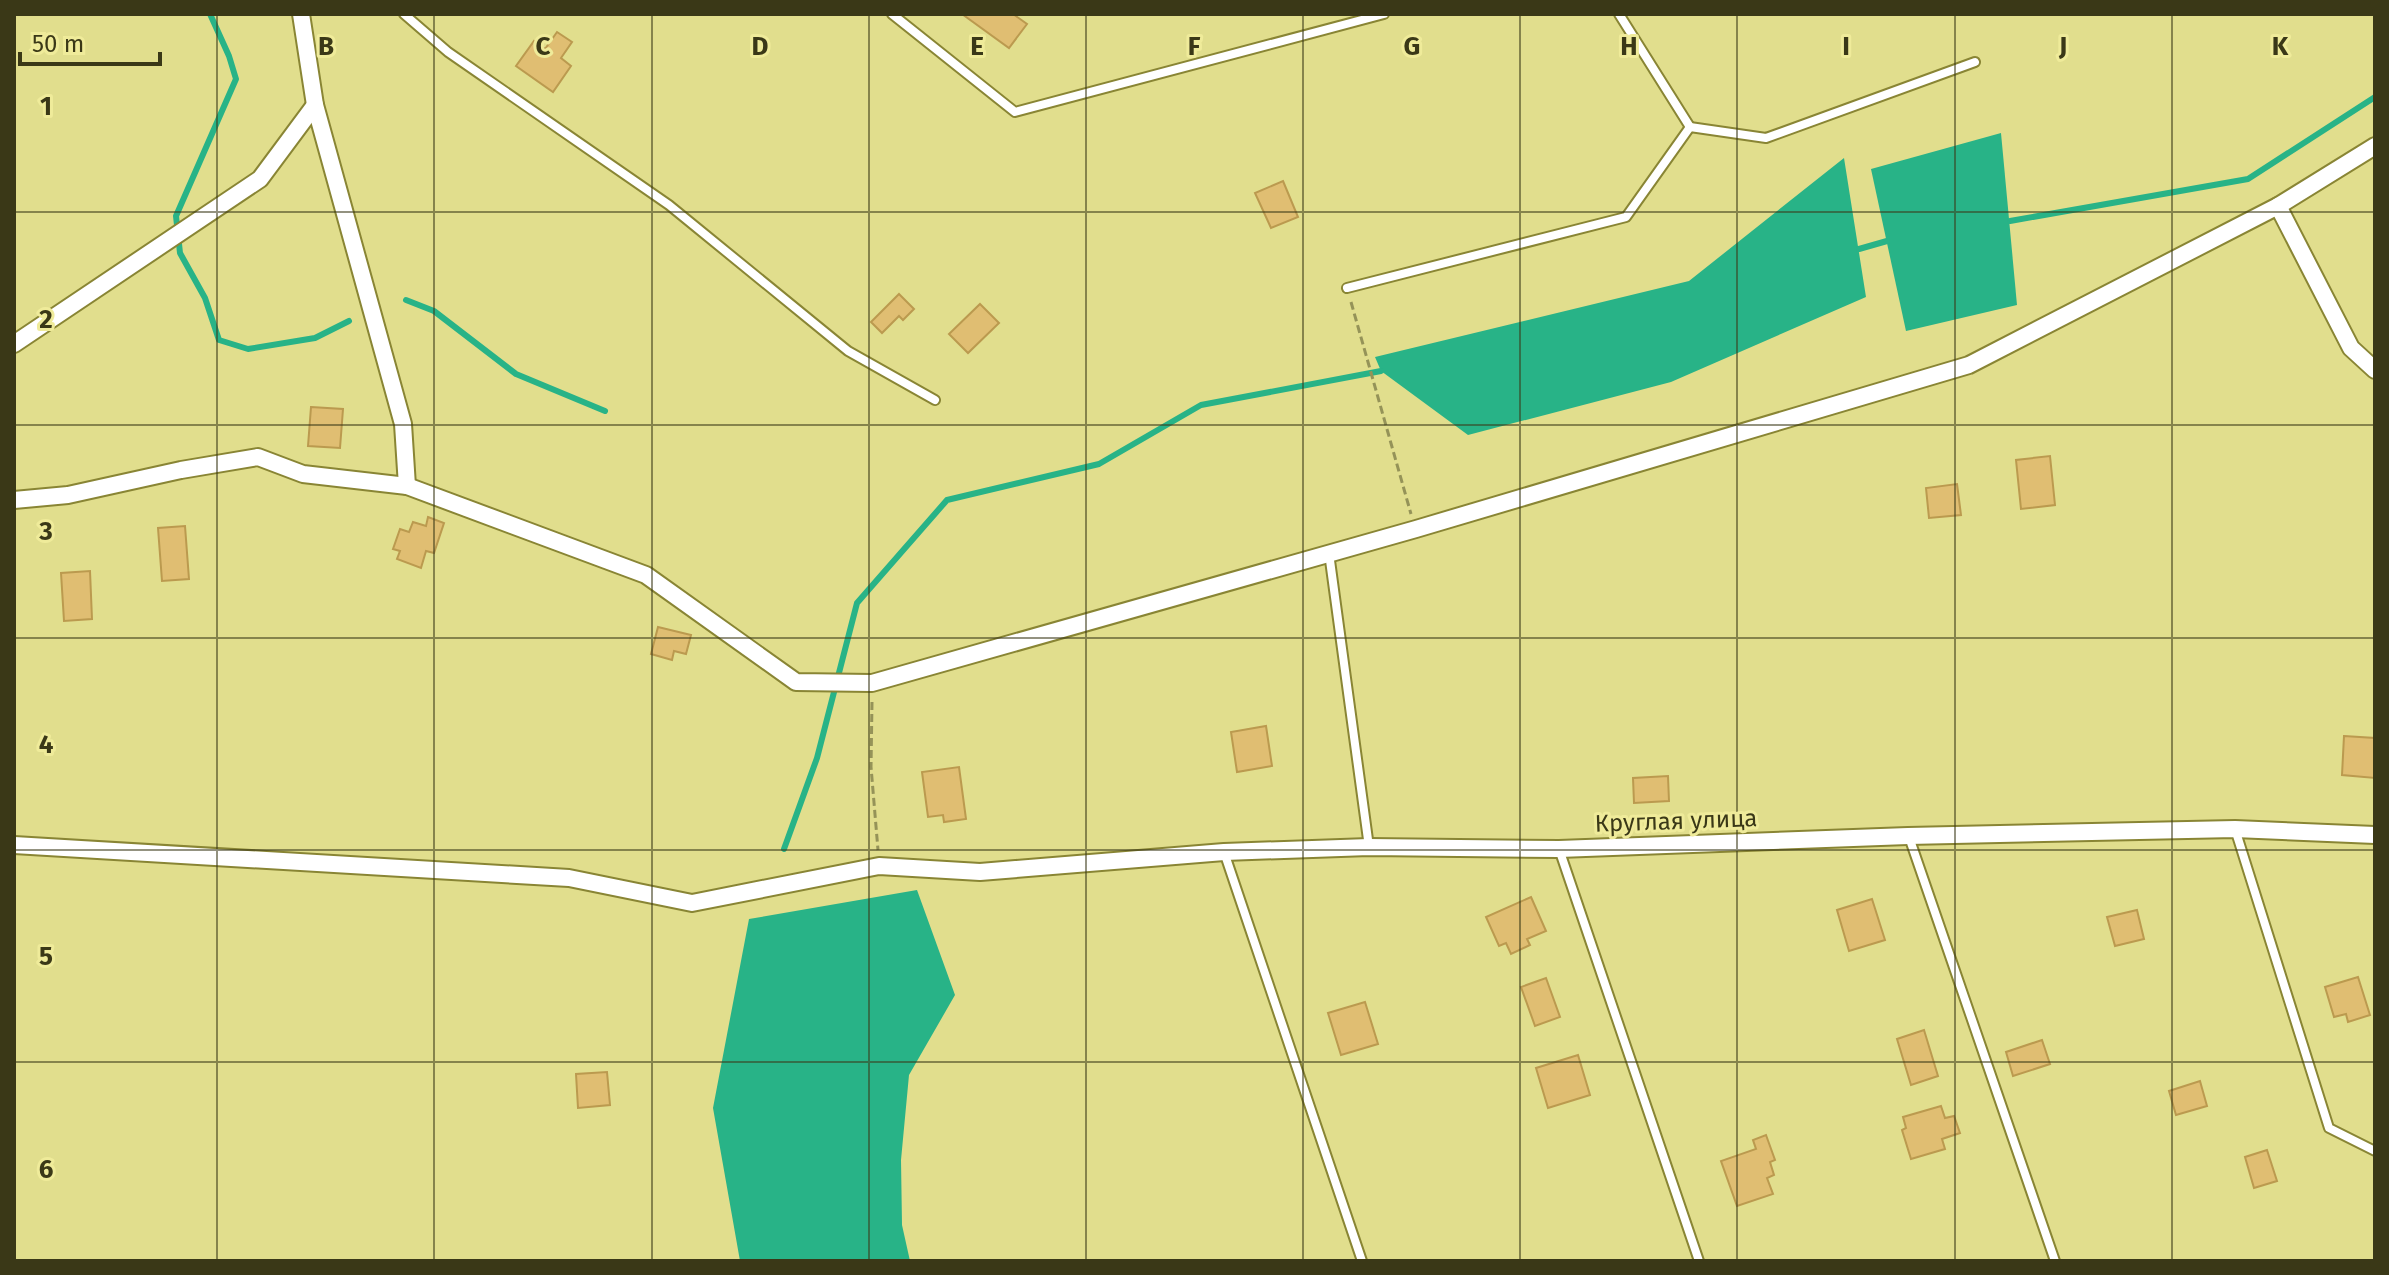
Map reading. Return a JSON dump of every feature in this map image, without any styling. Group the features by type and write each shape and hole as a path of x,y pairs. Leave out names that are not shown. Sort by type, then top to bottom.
{"street":[{"path":"301,14 315,105 403,424 407,486"},
{"path":"14,344 260,179 315,105"},
{"path":"14,500 68,495 258,457 303,474 407,486 646,575 796,682 872,683 1416,529 1969,365 2278,206 2375,146"},
{"path":"2278,206 2351,348 2375,370"},
{"name":"Круглая улица","path":"14,845 569,878 692,903 879,866 980,872 1224,852 1369,847 1559,849 1908,836 2235,829 2375,835"}],"lane":[{"path":"404,14 448,52 669,205 848,351 935,400"},
{"path":"892,14 1015,112 1384,14"},
{"path":"1619,14 1690,127 1766,138 1975,62"},
{"path":"1347,288 1626,217 1690,127"},
{"path":"1329,553 1369,847"},
{"path":"2235,829 2329,1128 2375,1151"},
{"path":"1908,836 2055,1261"},
{"path":"1559,849 1699,1261"},
{"path":"1224,852 1362,1261"}],"path":[{"path":"1347,288 1416,529"},
{"path":"872,683 871,767 879,866"}],"shaded area":[{"path":"2001,133 2017,305 1906,331 1871,169"},
{"path":"1844,158 1866,297 1671,382 1468,435 1381,371 1375,357 1689,281"},
{"path":"917,890 955,995 909,1075 901,1160 902,1225 910,1261 740,1261 713,1108 749,919"}],"building":[{"path":"962,14 1013,14 1027,24 1009,48"},
{"path":"557,32 572,42 561,58 571,66 553,92 516,66 534,41 545,49"},
{"path":"1283,181 1298,217 1271,228 1255,193"},
{"path":"899,294 914,309 903,320 899,316 882,333 871,322"},
{"path":"980,304 999,323 968,353 949,334"},
{"path":"311,407 343,409 340,448 308,446"},
{"path":"2050,456 2055,505 2021,509 2016,460"},
{"path":"1957,484 1961,515 1929,518 1926,488"},
{"path":"428,517 444,523 434,553 426,551 421,568 397,559 400,551 393,549 400,529 409,532 413,522 426,526"},
{"path":"185,526 189,579 162,581 158,528"},
{"path":"90,571 92,619 64,621 61,573"},
{"path":"658,627 691,635 686,654 674,651 672,660 651,654"},
{"path":"1266,726 1272,766 1237,772 1231,732"},
{"path":"2344,736 2375,738 2375,778 2342,775"},
{"path":"959,767 966,819 944,822 943,815 928,817 922,772"},
{"path":"1668,776 1669,801 1634,803 1633,778"},
{"path":"1531,897 1546,931 1527,939 1530,945 1511,954 1506,943 1499,946 1486,917"},
{"path":"1872,899 1885,940 1849,951 1837,910"},
{"path":"2137,910 2144,939 2115,946 2107,917"},
{"path":"2358,977 2370,1015 2348,1022 2346,1014 2334,1017 2325,987"},
{"path":"1546,978 1560,1017 1535,1026 1521,987"},
{"path":"1365,1002 1378,1044 1341,1055 1328,1013"},
{"path":"1924,1030 1938,1076 1911,1085 1897,1039"},
{"path":"2042,1040 2050,1064 2013,1076 2006,1052"},
{"path":"1578,1055 1590,1095 1548,1108 1536,1068"},
{"path":"607,1072 610,1105 578,1108 576,1074"},
{"path":"2200,1081 2207,1106 2176,1115 2169,1091"},
{"path":"1941,1106 1945,1118 1954,1116 1960,1133 1942,1139 1945,1149 1911,1159 1902,1130 1906,1128 1903,1117"},
{"path":"1766,1135 1775,1160 1770,1162 1774,1175 1767,1178 1773,1194 1737,1206 1721,1161 1756,1149 1753,1140"},
{"path":"2267,1150 2277,1181 2254,1188 2245,1157"}],"waterway":[{"path":"210,14 236,79 176,216 180,253 205,298 219,340 248,349 315,338 349,321"},
{"path":"2010,221 2248,179 2375,97"},
{"path":"1859,249 1887,241"},
{"path":"406,300 434,311 516,374 605,411"},
{"path":"784,849 817,758 857,603 947,500 1099,464 1201,405 1381,371"}]}
